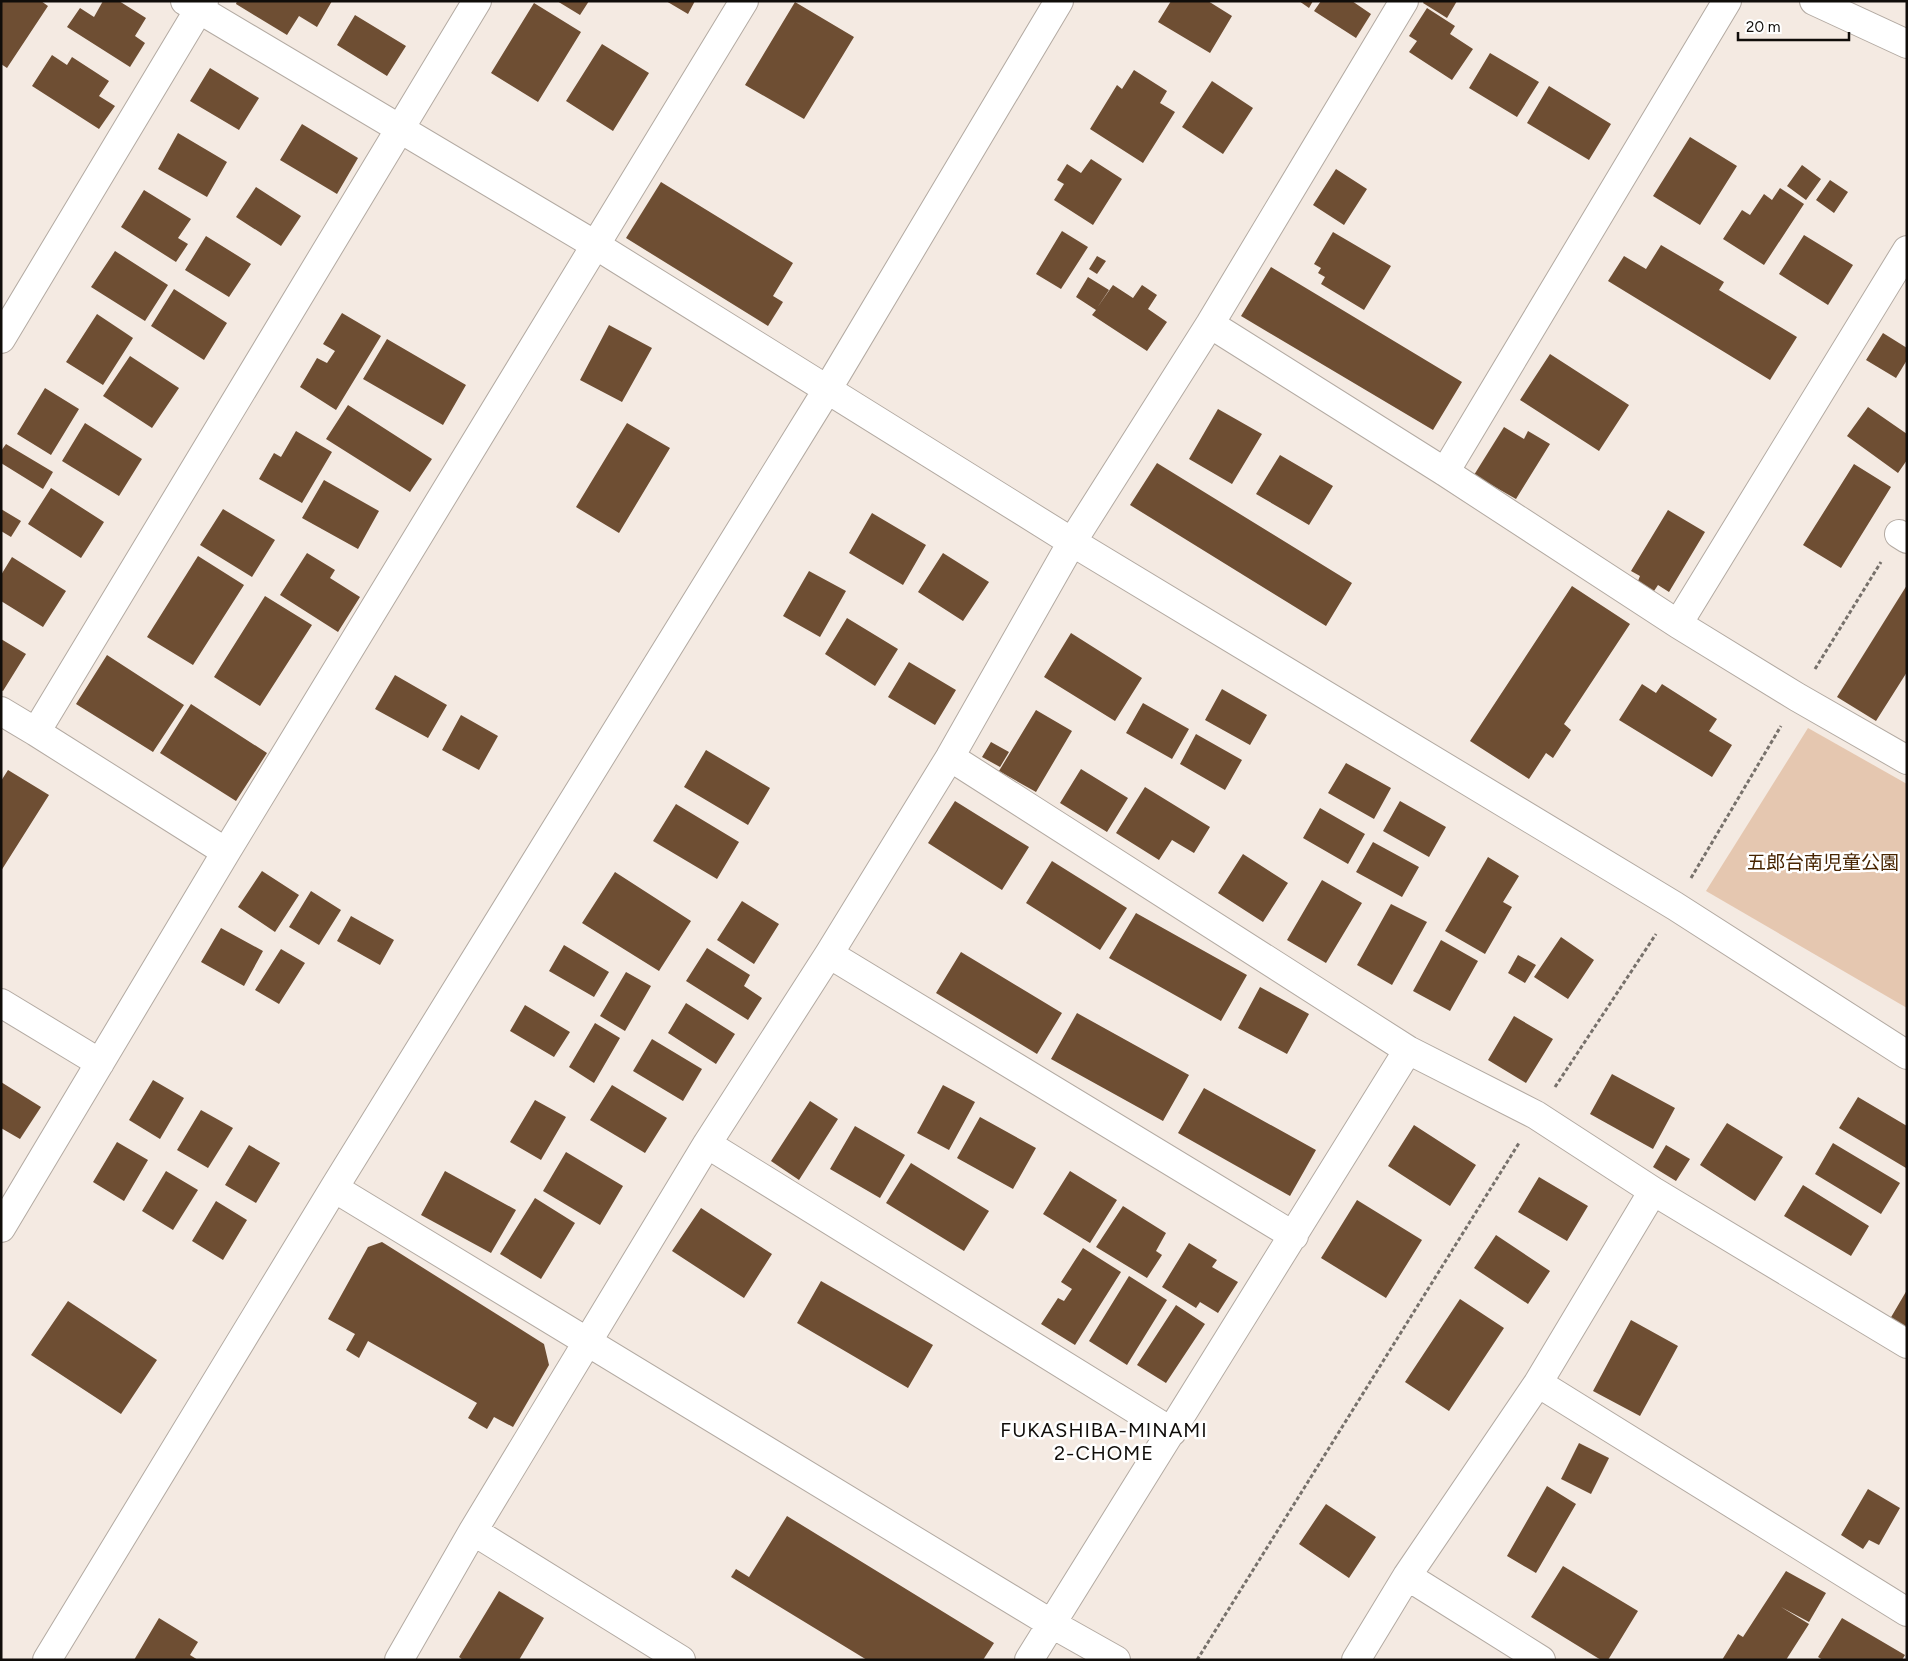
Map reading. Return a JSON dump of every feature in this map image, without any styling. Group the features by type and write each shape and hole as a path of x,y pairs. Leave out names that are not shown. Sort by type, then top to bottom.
{"street":[{"path":"36,732 477,1"},
{"path":"1,1228 226,852 597,246 744,1"},
{"path":"47,1660 334,1188 827,390 1059,1"},
{"path":"399,1660 473,1532 707,1144 829,954 950,757 1072,542 1210,324 1404,1"},
{"path":"1445,472 1727,1"},
{"path":"1814,1 1907,44"},
{"path":"1,339 196,4 399,129 597,246 1072,542 1675,906 1907,1055"},
{"path":"1678,624 1907,250"},
{"path":"1210,324 1445,472 1678,624 1797,697 1907,760"},
{"path":"1,711 226,852"},
{"path":"950,757 1408,1050 1536,1115 1652,1192 1907,1344"},
{"path":"829,954 1294,1236"},
{"path":"1,1003 100,1063"},
{"path":"1029,1660 1408,1050"},
{"path":"707,1144 1172,1432"},
{"path":"334,1188 1052,1624 1116,1660"},
{"path":"1356,1660 1407,1576 1538,1383 1652,1192"},
{"path":"1538,1383 1907,1612"},
{"path":"473,1532 681,1660"},
{"path":"1407,1576 1541,1660"}],"path":[{"path":"1197,1660 1536,1115 1675,906 1797,697 1903,536"}],"green space":[{"name":"五郎台南児童公園","path":"1808,728 1907,784 1907,1008 1706,891"}],"building":[{"path":"1,1 41,1 48,6 7,68 1,64"},
{"path":"103,1 119,1 146,18 135,36 145,43 130,67 67,27 80,8 94,17"},
{"path":"237,1 332,1 317,27 299,16 287,35 236,4"},
{"path":"557,1 589,1 580,15"},
{"path":"666,1 695,1 688,14"},
{"path":"1171,1 1208,1 1232,16 1210,53 1158,22"},
{"path":"1299,1 1313,1 1309,8"},
{"path":"1321,1 1352,1 1371,14 1356,38 1314,11"},
{"path":"1424,1 1457,1 1447,18 1423,3"},
{"path":"795,2 854,37 804,119 745,85"},
{"path":"534,3 581,32 538,102 491,73"},
{"path":"1427,8 1455,26 1450,34 1473,49 1452,80 1409,52 1417,41 1409,36"},
{"path":"355,15 406,46 387,76 337,45"},
{"path":"602,44 649,73 613,131 566,101"},
{"path":"1490,53 1539,82 1517,117 1469,88"},
{"path":"52,55 67,65 72,57 109,81 99,96 115,106 99,129 32,86"},
{"path":"210,68 259,98 239,130 190,101"},
{"path":"1134,70 1167,91 1160,103 1175,112 1143,163 1090,129 1117,85 1122,89"},
{"path":"1212,81 1253,108 1223,154 1182,127"},
{"path":"1549,86 1611,124 1589,160 1527,123"},
{"path":"302,124 358,158 337,194 280,160"},
{"path":"178,133 227,162 207,197 158,169"},
{"path":"1690,137 1737,166 1700,225 1653,196"},
{"path":"1091,159 1122,179 1093,225 1054,200 1064,184 1057,180 1067,164 1081,173"},
{"path":"1802,165 1821,179 1806,200 1787,186"},
{"path":"1336,169 1367,189 1344,225 1313,205"},
{"path":"1830,180 1848,192 1834,213 1816,200"},
{"path":"661,182 793,263 773,296 783,302 768,326 626,238"},
{"path":"256,187 301,216 281,246 236,217"},
{"path":"1780,188 1804,204 1764,265 1723,239 1742,210 1750,215 1764,194 1772,200"},
{"path":"144,190 191,219 178,238 188,244 176,262 121,227"},
{"path":"1062,231 1088,247 1061,289 1036,274"},
{"path":"1333,232 1391,266 1364,310 1321,284 1325,277 1318,273 1321,268 1314,264"},
{"path":"1804,235 1853,265 1828,305 1779,274"},
{"path":"206,236 251,264 229,297 185,270"},
{"path":"1661,245 1724,282 1719,290 1797,337 1770,380 1608,281 1624,256 1646,269"},
{"path":"115,251 168,285 145,321 91,287"},
{"path":"1097,256 1106,261 1097,274 1089,269"},
{"path":"1271,267 1462,382 1433,430 1241,316"},
{"path":"1088,277 1109,290 1097,308 1113,285 1133,298 1142,285 1157,295 1148,309 1167,322 1147,351 1092,315 1096,310 1076,297"},
{"path":"174,289 227,323 204,360 151,326"},
{"path":"342,313 381,336 336,410 300,387 317,358 327,363 335,351 323,344"},
{"path":"97,314 133,338 103,385 66,362"},
{"path":"609,325 652,348 622,402 580,380"},
{"path":"1883,333 1907,348 1907,360 1896,378 1866,360"},
{"path":"387,339 466,385 443,425 363,379"},
{"path":"1550,354 1629,405 1599,451 1520,400"},
{"path":"130,356 179,388 152,428 103,396"},
{"path":"45,388 79,409 51,455 17,434"},
{"path":"348,405 432,459 410,492 326,439"},
{"path":"1868,407 1907,434 1907,460 1898,473 1847,436"},
{"path":"1218,409 1262,434 1232,484 1189,459"},
{"path":"85,423 142,459 119,496 62,461"},
{"path":"627,423 670,448 619,533 576,507"},
{"path":"1504,427 1524,439 1528,431 1550,444 1516,499 1474,475"},
{"path":"296,431 332,452 302,503 259,479 274,453 281,457"},
{"path":"6,444 53,472 43,489 1,463 1,451"},
{"path":"1280,455 1333,486 1309,525 1256,494"},
{"path":"1157,463 1352,583 1326,626 1130,505"},
{"path":"1854,464 1891,487 1841,568 1803,545"},
{"path":"324,480 379,511 358,549 302,518"},
{"path":"51,488 104,522 81,558 28,524"},
{"path":"1,509 21,521 11,537 1,531"},
{"path":"223,509 275,540 252,577 200,545"},
{"path":"1668,510 1705,532 1669,592 1658,585 1654,591 1638,581 1640,576 1631,571"},
{"path":"872,513 926,545 903,585 849,553"},
{"path":"307,553 335,570 330,578 360,597 338,632 280,595"},
{"path":"943,553 989,582 963,621 918,592"},
{"path":"198,556 244,585 193,665 147,637"},
{"path":"12,557 66,591 43,627 1,601 1,575"},
{"path":"809,571 846,591 820,637 783,616"},
{"path":"1907,585 1907,672 1876,721 1837,697"},
{"path":"1572,586 1630,624 1564,724 1571,730 1553,758 1546,753 1529,779 1470,741"},
{"path":"265,596 312,625 260,706 214,677"},
{"path":"847,618 898,649 875,686 825,654"},
{"path":"1071,633 1142,678 1115,721 1044,677"},
{"path":"1,639 26,654 3,691 1,690"},
{"path":"107,655 184,705 153,752 76,704"},
{"path":"909,662 956,690 935,725 888,697"},
{"path":"395,675 447,705 428,738 375,709"},
{"path":"1642,684 1656,693 1662,684 1717,719 1709,731 1732,745 1712,777 1619,720"},
{"path":"1222,689 1267,715 1250,745 1205,720"},
{"path":"1143,703 1189,729 1172,759 1126,733"},
{"path":"191,704 267,753 236,801 160,753"},
{"path":"1036,710 1072,731 1036,792 999,771"},
{"path":"461,715 498,736 479,770 442,750"},
{"path":"1196,734 1242,760 1225,790 1180,764"},
{"path":"991,742 1009,752 1000,767 982,757"},
{"path":"706,750 770,788 748,825 684,787"},
{"path":"1346,763 1391,788 1374,819 1328,793"},
{"path":"1081,769 1128,798 1107,832 1060,803"},
{"path":"8,770 49,795 1,871 1,781"},
{"path":"1145,787 1210,827 1194,853 1172,840 1159,860 1116,833"},
{"path":"955,801 1029,847 1002,890 928,843"},
{"path":"1400,801 1446,827 1429,857 1383,831"},
{"path":"676,804 739,842 717,879 653,841"},
{"path":"1320,808 1365,834 1348,864 1303,838"},
{"path":"1373,842 1419,867 1402,897 1356,872"},
{"path":"1243,854 1288,883 1263,922 1218,893"},
{"path":"1488,857 1519,876 1503,902 1512,907 1485,954 1445,931"},
{"path":"1052,861 1127,908 1100,950 1026,903"},
{"path":"262,871 299,895 275,932 238,907"},
{"path":"615,872 691,921 659,971 582,923"},
{"path":"1322,880 1362,903 1326,963 1287,940"},
{"path":"311,891 341,910 319,945 289,927"},
{"path":"742,901 779,924 754,964 717,940"},
{"path":"1391,904 1427,922 1392,985 1357,965"},
{"path":"1136,913 1247,975 1221,1021 1109,958"},
{"path":"351,916 394,940 380,965 337,941"},
{"path":"221,928 263,951 244,986 201,962"},
{"path":"1561,937 1594,960 1568,999 1534,977"},
{"path":"1441,940 1478,961 1450,1011 1413,991"},
{"path":"564,945 609,972 594,997 549,971"},
{"path":"707,948 750,975 744,986 762,998 748,1020 686,981"},
{"path":"281,949 305,963 279,1004 255,990"},
{"path":"961,952 1062,1013 1037,1054 936,993"},
{"path":"1518,955 1536,965 1525,983 1508,973"},
{"path":"626,972 651,986 625,1031 600,1016"},
{"path":"1260,987 1309,1014 1287,1054 1238,1028"},
{"path":"686,1003 735,1034 716,1064 668,1033"},
{"path":"525,1005 570,1032 554,1057 510,1031"},
{"path":"1077,1013 1189,1075 1163,1121 1051,1059"},
{"path":"1514,1016 1553,1039 1526,1083 1488,1060"},
{"path":"595,1023 620,1038 594,1083 569,1067"},
{"path":"652,1039 702,1069 683,1101 633,1071"},
{"path":"1612,1074 1675,1108 1653,1149 1590,1114"},
{"path":"153,1080 184,1098 160,1139 129,1120"},
{"path":"1,1082 41,1107 20,1139 1,1128"},
{"path":"612,1085 667,1118 645,1153 590,1120"},
{"path":"943,1085 975,1102 949,1150 917,1133"},
{"path":"1204,1088 1316,1150 1290,1196 1178,1133"},
{"path":"1858,1097 1907,1126 1906,1168 1839,1128"},
{"path":"535,1100 566,1117 541,1160 510,1142"},
{"path":"810,1101 838,1119 799,1180 771,1161"},
{"path":"201,1110 233,1128 208,1168 177,1150"},
{"path":"980,1117 1036,1148 1013,1189 957,1158"},
{"path":"1727,1123 1783,1157 1755,1201 1700,1165"},
{"path":"1414,1125 1476,1165 1450,1206 1388,1166"},
{"path":"855,1126 905,1155 880,1198 830,1169"},
{"path":"117,1142 148,1160 124,1201 93,1182"},
{"path":"1833,1143 1900,1183 1881,1214 1815,1174"},
{"path":"249,1145 280,1163 256,1203 225,1185"},
{"path":"1666,1145 1690,1159 1676,1181 1653,1167"},
{"path":"566,1152 623,1186 600,1225 543,1191"},
{"path":"911,1163 989,1211 964,1251 886,1203"},
{"path":"166,1171 198,1190 173,1230 142,1211"},
{"path":"445,1171 516,1210 491,1253 421,1215"},
{"path":"1070,1171 1117,1200 1090,1243 1043,1214"},
{"path":"1539,1177 1588,1206 1567,1241 1518,1212"},
{"path":"1803,1185 1869,1226 1851,1256 1784,1216"},
{"path":"535,1198 575,1223 541,1279 500,1254"},
{"path":"1357,1200 1422,1240 1386,1298 1321,1258"},
{"path":"216,1201 247,1220 223,1260 192,1241"},
{"path":"1123,1206 1166,1233 1156,1251 1162,1255 1147,1278 1096,1247"},
{"path":"701,1208 772,1254 744,1298 672,1251"},
{"path":"1496,1235 1550,1271 1528,1304 1474,1268"},
{"path":"382,1242 544,1344 549,1365 513,1427 494,1417 487,1429 468,1418 477,1403 368,1341 359,1358 346,1350 355,1334 328,1319 368,1247"},
{"path":"1189,1243 1217,1260 1212,1267 1238,1282 1218,1313 1200,1302 1196,1308 1162,1287"},
{"path":"1083,1248 1121,1272 1075,1345 1041,1324 1058,1298 1064,1301 1072,1289 1061,1282"},
{"path":"1129,1276 1167,1300 1127,1365 1089,1341"},
{"path":"821,1281 933,1345 908,1388 797,1323"},
{"path":"1907,1290 1907,1329 1890,1319"},
{"path":"1460,1299 1504,1328 1449,1411 1405,1382"},
{"path":"68,1301 157,1360 121,1414 31,1355"},
{"path":"1176,1305 1205,1324 1166,1383 1137,1365"},
{"path":"1631,1320 1678,1346 1640,1416 1593,1391"},
{"path":"1579,1443 1609,1458 1591,1494 1561,1479"},
{"path":"1547,1486 1576,1504 1536,1573 1507,1556"},
{"path":"1868,1489 1900,1508 1879,1545 1869,1540 1863,1549 1841,1535"},
{"path":"1326,1504 1376,1537 1349,1578 1299,1544"},
{"path":"787,1516 994,1643 983,1660 867,1660 731,1577 736,1569 749,1577"},
{"path":"1563,1566 1638,1611 1608,1660 1601,1660 1531,1617"},
{"path":"1786,1571 1826,1593 1809,1622 1781,1607 1809,1624 1786,1660 1722,1660 1738,1634 1743,1637"},
{"path":"499,1591 544,1618 519,1660 463,1660 459,1657"},
{"path":"159,1618 198,1642 190,1655 198,1660 134,1660"},
{"path":"1842,1618 1905,1655 1902,1660 1823,1660 1818,1657"}],"district":[{"name":"FUKASHIBA-MINAMI 2-CHOME","path":"1104,1442"}]}
